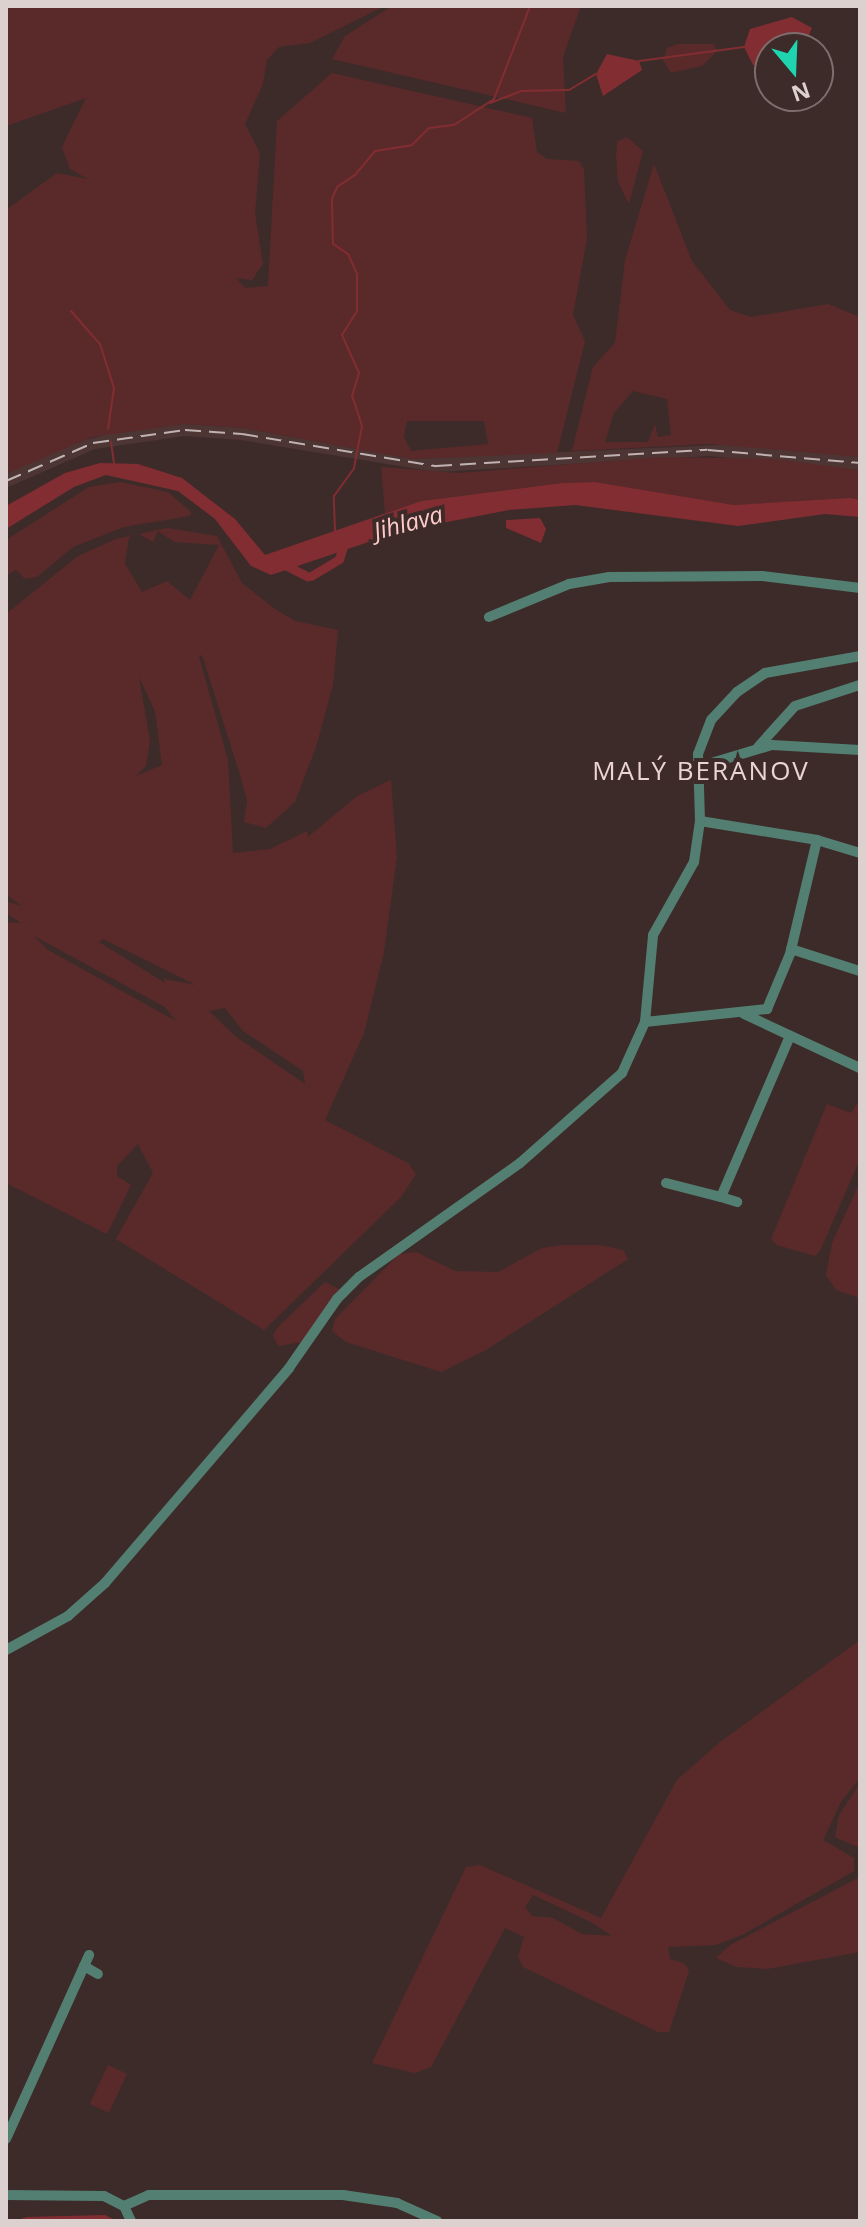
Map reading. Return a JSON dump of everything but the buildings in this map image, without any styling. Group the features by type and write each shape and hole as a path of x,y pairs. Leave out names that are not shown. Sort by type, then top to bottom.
{"street":[{"path":"489,617 569,584 609,577 762,576 860,588"},
{"path":"6,1650 68,1616 105,1583 289,1368 337,1299 383,1258 520,1163 629,1064 645,1022 650,944 694,862 700,821 698,767 711,720 749,682 779,668 860,656"},
{"path":"758,747 795,706 860,685"},
{"path":"698,767 758,747 860,750"},
{"path":"700,821 817,840 860,853"},
{"path":"645,1022 744,1014 767,1009 791,949 817,840"},
{"path":"791,949 860,971"},
{"path":"744,1014 789,1038 860,1068"},
{"path":"721,1197 789,1038"},
{"path":"666,1183 737,1202"},
{"path":"6,2139 87,1960 98,1974"},
{"path":"6,2195 104,2196 124,2206 131,2221"},
{"path":"124,2206 149,2195 343,2195 397,2203 437,2221"}],"shaded area":[{"path":"6,6 385,6 310,43 279,47 267,60 263,84 245,124 260,153 255,213 263,264 252,280 236,278 245,288 268,286 277,121 332,73 532,118 537,152 547,159 579,161 584,170 587,239 573,315 585,341 557,453 412,459 243,428 185,424 92,437 6,474 6,210 57,173 88,179 70,169 62,147 86,98 6,126","holes":["407,421 484,421 488,444 411,451 404,437"]},
{"path":"392,6 581,6 563,57 566,113 332,59 345,36"},
{"path":"678,44 714,44 717,51 702,66 671,73 663,60 667,48"},
{"path":"627,137 643,151 629,204 618,182 616,156 617,142"},
{"path":"654,164 692,261 730,310 751,317 828,304 860,317 860,457 709,444 572,451 593,367 615,343 625,260","holes":["633,391 667,399 671,435 658,437 655,424 648,442 605,442 614,413"]},
{"path":"185,424 243,428 412,459 741,444 860,457 860,470 708,456 436,472 241,440 185,436 95,449 6,488 6,474 69,444 136,427"},
{"path":"662,457 774,459 860,470 860,500 734,505 595,482 562,483 421,501 385,513 381,467 458,473"},
{"path":"120,482 168,492 191,512 190,516 124,527 73,547 37,577 25,579 16,570 6,576 6,540 89,487"},
{"path":"167,528 217,536 242,583 275,609 295,621 338,630 333,685 316,747 295,802 266,828 244,822 247,801 241,778 202,655 199,656 228,760 233,853 270,849 307,831 308,837 357,796 391,780 397,857 384,952 364,1033 325,1120 408,1163 416,1174 401,1197 264,1330 116,1239 153,1173 138,1144 117,1166 117,1176 131,1185 107,1234 6,1183 6,922 21,923 6,913 6,901 22,906 6,894 6,614 78,556 116,539 139,534","holes":["158,531 174,542 219,545 190,600 167,581 142,592 125,564 129,537 139,534 153,542","139,677 155,711 162,765 136,776 146,766 150,741","34,936 165,1007 176,1021 48,950","103,939 196,985 164,979 165,983 99,942","225,1008 243,1031 303,1071 305,1084 235,1036 209,1011"]},
{"path":"860,1100 860,1159 820,1251 815,1256 777,1245 771,1239 827,1104 851,1113"},
{"path":"860,1182 860,1298 836,1290 826,1275 832,1243"},
{"path":"600,1245 623,1250 628,1259 486,1350 441,1372 346,1342 332,1331 335,1319 399,1254 416,1252 455,1271 498,1272 542,1248"},
{"path":"325,1282 341,1290 303,1342 278,1346 273,1335 279,1326"},
{"path":"860,1640 860,1778 841,1802 823,1840 854,1858 854,1871 742,1935 715,1945 668,1947 670,1959 685,1964 689,1971 669,2032 658,2032 523,1967 518,1956 524,1937 505,1928 431,2067 415,2073 372,2063 466,1867 480,1865 601,1918 677,1780 720,1742","holes":["533,1895 591,1922 612,1936 582,1934 553,1918 532,1916 525,1907"]},
{"path":"860,1783 860,1848 835,1837 839,1815"},
{"path":"860,1877 860,1952 767,1969 737,1967 716,1958 730,1945"},
{"path":"108,2065 127,2074 109,2113 90,2104"}],"water":[{"path":"792,17 812,28 810,32 754,32 753,65 744,47 750,29"},
{"path":"607,54 639,61 642,70 603,96 596,74"},
{"name":"Jihlava","path":"100,463 138,464 182,478 235,519 265,555 421,501 562,483 595,482 734,505 850,498 860,500 860,517 825,514 738,526 575,505 509,510 401,531 271,575 251,566 215,519 178,491 106,475 74,487 6,529 6,506 65,473"},
{"path":"540,518 546,529 541,543 506,528 506,520"},
{"path":"105,2215 117,2221 14,2221 27,2217"}],"waterway":[{"path":"335,532 334,496 354,468 362,426 352,396 359,373 342,335 357,311 357,274 348,254 333,244 332,199 337,187 355,175 375,151 412,145 429,128 454,125 494,99 530,6"},
{"path":"639,61 744,47"},
{"path":"490,103 521,91 569,90 596,74"},
{"path":"71,311 100,344 114,388 108,429"},
{"path":"111,442 114,464"},
{"path":"311,576 339,559 345,541"},
{"path":"285,565 307,576"}],"railway":[{"path":"6,481 93,443 185,430 242,434 436,466 708,450 860,463"}],"district":[{"name":"MALÝ BERANOV","path":"701,771"}]}
